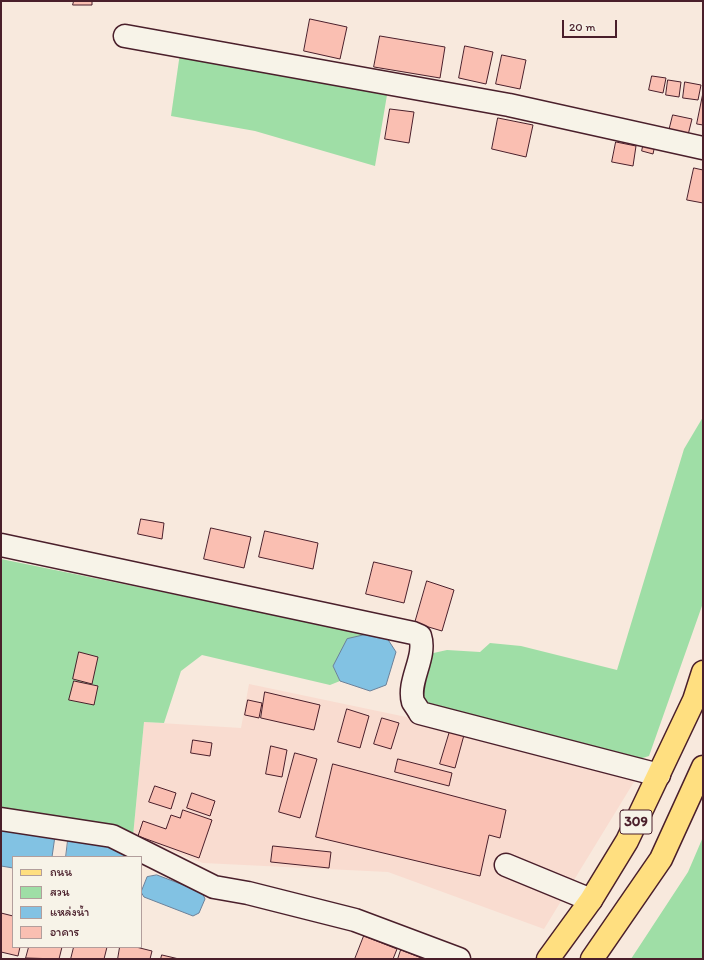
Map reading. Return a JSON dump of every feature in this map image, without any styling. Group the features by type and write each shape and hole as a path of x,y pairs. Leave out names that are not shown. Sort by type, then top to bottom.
{"main road":[{"name":"309","path":"548,959 591,900 627,841 694,700 703,672"},
{"name":"309","path":"592,959 661,859 703,767"}],"street":[{"path":"124,36 509,105 703,148"},
{"path":"1,545 414,633 420,636 422,644 412,690 413,702 420,713 659,776"},
{"path":"1,819 112,836 214,886 355,920 460,959"},
{"path":"506,865 591,900"}],"shaded area":[{"path":"249,684 411,718 637,777 544,929 388,872 203,863 133,836 144,722 241,728"}],"green space":[{"path":"180,53 387,95 375,166 255,131 171,116"},
{"path":"703,417 703,603 649,756 636,760 433,709 425,702 420,691 429,654 447,650 480,652 490,643 521,646 617,670 684,449"},
{"path":"1,559 368,634 333,666 340,681 330,685 202,655 181,671 164,723 144,722 133,836 111,825 1,807"},
{"path":"703,837 703,959 631,959 688,872"}],"water":[{"path":"368,634 387,638 396,652 386,685 370,691 340,681 333,666 347,639"},
{"path":"1,825 55,836 52,856 12,856 12,868 1,866"},
{"path":"68,840 114,845 129,856 66,856"},
{"path":"157,875 202,892 205,899 199,913 193,916 144,897 142,890 147,877"}],"building":[{"path":"74,1 92,1 92,5 73,5"},
{"path":"310,19 347,27 340,59 304,51"},
{"path":"380,36 445,47 440,78 374,67"},
{"path":"465,46 493,52 486,84 459,78"},
{"path":"502,55 526,60 520,89 496,84"},
{"path":"652,76 666,78 663,93 649,90"},
{"path":"668,80 681,82 679,97 666,95"},
{"path":"685,82 701,85 698,100 683,98"},
{"path":"703,93 703,125 697,124"},
{"path":"390,109 414,112 409,143 385,139"},
{"path":"673,115 692,119 688,135 669,131"},
{"path":"498,118 533,125 526,157 492,149"},
{"path":"616,142 636,146 633,166 612,162"},
{"path":"644,142 655,145 653,154 642,151"},
{"path":"694,168 703,170 703,203 687,200"},
{"path":"141,519 164,523 162,539 138,534"},
{"path":"211,528 251,537 244,568 204,559"},
{"path":"265,531 318,543 313,569 259,557"},
{"path":"374,562 412,571 404,603 366,594"},
{"path":"427,581 454,590 442,631 415,623"},
{"path":"79,652 98,657 92,684 73,679"},
{"path":"74,681 98,686 94,705 69,700"},
{"path":"265,692 320,705 314,730 261,718"},
{"path":"248,700 262,703 259,718 245,715"},
{"path":"347,709 369,716 360,748 338,742"},
{"path":"382,718 399,723 391,749 374,744"},
{"path":"450,731 464,735 455,768 440,764"},
{"path":"193,740 212,743 210,756 191,753"},
{"path":"271,746 287,750 282,777 266,774"},
{"path":"295,753 317,759 300,818 279,812"},
{"path":"398,759 452,773 449,786 395,772"},
{"path":"333,764 506,810 500,838 489,835 480,876 316,837"},
{"path":"155,786 176,793 171,809 149,802"},
{"path":"192,793 215,801 210,816 187,808"},
{"path":"183,810 212,820 199,858 138,836 143,821 166,829 171,815 180,818"},
{"path":"273,846 331,852 329,868 271,862"},
{"path":"1,913 12,916 12,948 20,948 18,956 1,952"},
{"path":"364,936 397,949 393,959 355,959"},
{"path":"29,948 62,948 59,959 26,958"},
{"path":"74,948 107,948 104,959 71,959"},
{"path":"120,948 140,948 152,951 150,959 118,959"},
{"path":"401,950 424,959 398,959"},
{"path":"162,955 179,959 161,959"}]}
